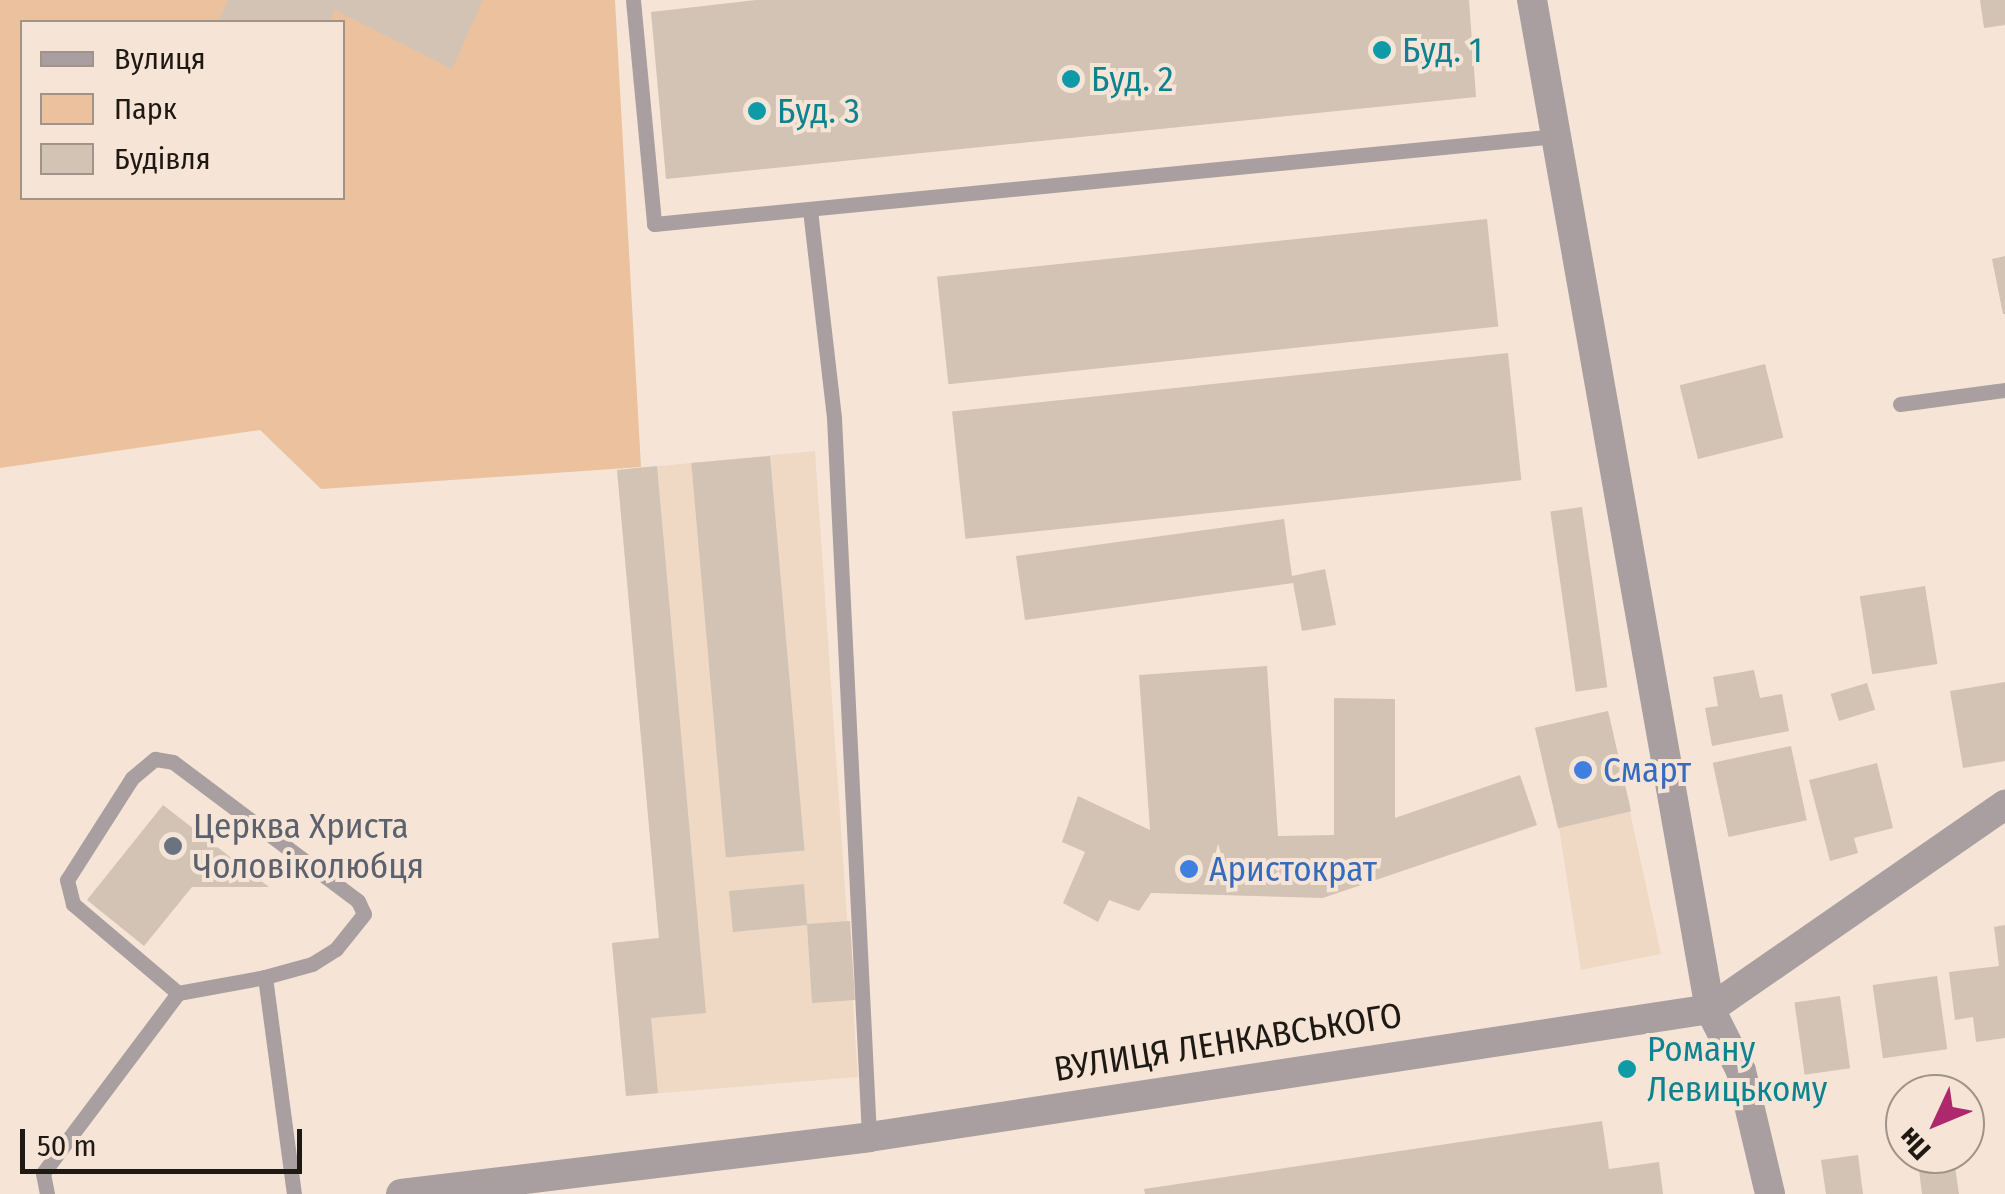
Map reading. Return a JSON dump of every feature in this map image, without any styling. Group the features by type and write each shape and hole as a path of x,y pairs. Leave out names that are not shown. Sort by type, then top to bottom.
{"street":[{"path":"1532,0 1710,1009 1741,1072 1770,1194"},
{"name":"ВУЛИЦЯ ЛЕНКАВСЬКОГО","path":"401,1194 869,1138 1710,1009 2005,805"}],"lane":[{"path":"634,0 654,224 1556,136"},
{"path":"810,210 834,418 869,1138"},
{"path":"1900,404 2005,390"},
{"path":"47,1194 43,1173 178,993 312,964 336,949 364,914 358,901 172,762 155,759 132,778 68,880 73,904 178,993"},
{"path":"265,977 294,1194"}],"shaded area":[{"path":"815,451 858,1077 626,1096 612,943 659,938 617,470"},
{"path":"1608,711 1661,954 1581,970 1559,828 1535,728"}],"green space":[{"path":"0,0 615,0 641,467 321,489 260,430 0,468"}],"building":[{"path":"228,0 483,0 452,69 335,10 330,20 219,20"},
{"path":"756,0 1469,0 1476,97 666,179 651,12"},
{"path":"1980,0 2005,0 2005,25 1984,28"},
{"path":"1487,219 1498,326 948,384 937,277"},
{"path":"2005,256 2005,314 2003,314 1992,259"},
{"path":"1508,353 1521,480 965,539 952,411"},
{"path":"1765,364 1783,438 1698,459 1680,385"},
{"path":"770,456 805,850 726,857 691,463"},
{"path":"657,466 706,1013 651,1018 658,1093 626,1096 612,943 659,938 617,470"},
{"path":"1582,507 1607,687 1576,692 1550,511"},
{"path":"1284,519 1292,576 1325,569 1336,625 1302,631 1293,583 1025,620 1016,556"},
{"path":"1925,586 1937,664 1872,674 1860,596"},
{"path":"1267,666 1278,836 1334,835 1334,698 1395,699 1395,818 1520,775 1537,825 1323,898 1151,893 1139,911 1109,900 1098,922 1063,903 1085,852 1062,842 1078,796 1150,830 1139,675"},
{"path":"1754,670 1760,698 1782,694 1789,731 1712,746 1705,708 1718,706 1713,677"},
{"path":"2005,682 2005,761 1963,768 1950,691"},
{"path":"1867,683 1875,710 1839,721 1831,694"},
{"name":"Смарт","path":"1608,711 1631,811 1558,828 1535,728"},
{"path":"1791,746 1807,820 1729,837 1713,763"},
{"path":"1877,763 1893,828 1854,838 1858,853 1830,861 1809,780"},
{"name":"Церква Христа Чоловіколюбця","path":"163,805 269,887 192,887 144,946 87,900"},
{"path":"804,884 807,924 850,921 855,1000 812,1003 807,925 733,932 729,891"},
{"path":"2005,925 2005,1038 1976,1042 1973,1017 1955,1020 1949,972 1999,966 1994,927"},
{"path":"1937,976 1947,1049 1883,1058 1873,985"},
{"path":"1840,996 1850,1068 1805,1075 1794,1002"},
{"path":"1602,1121 1609,1169 1659,1162 1663,1194 1145,1194 1144,1189"},
{"path":"1858,1155 1863,1194 1826,1194 1821,1160"},
{"path":"1920,1174 1956,1174 1959,1194 1922,1194"}],"place":[{"name":"Буд. 1","path":"1382,50"},
{"name":"Буд. 2","path":"1071,79"},
{"name":"Буд. 3","path":"757,111"},
{"name":"Смарт","path":"1583,770"},
{"name":"Церква Христа Чоловіколюбця","path":"173,846"},
{"name":"Аристократ","path":"1189,869"},
{"name":"Роману Левицькому","path":"1627,1069"}]}
